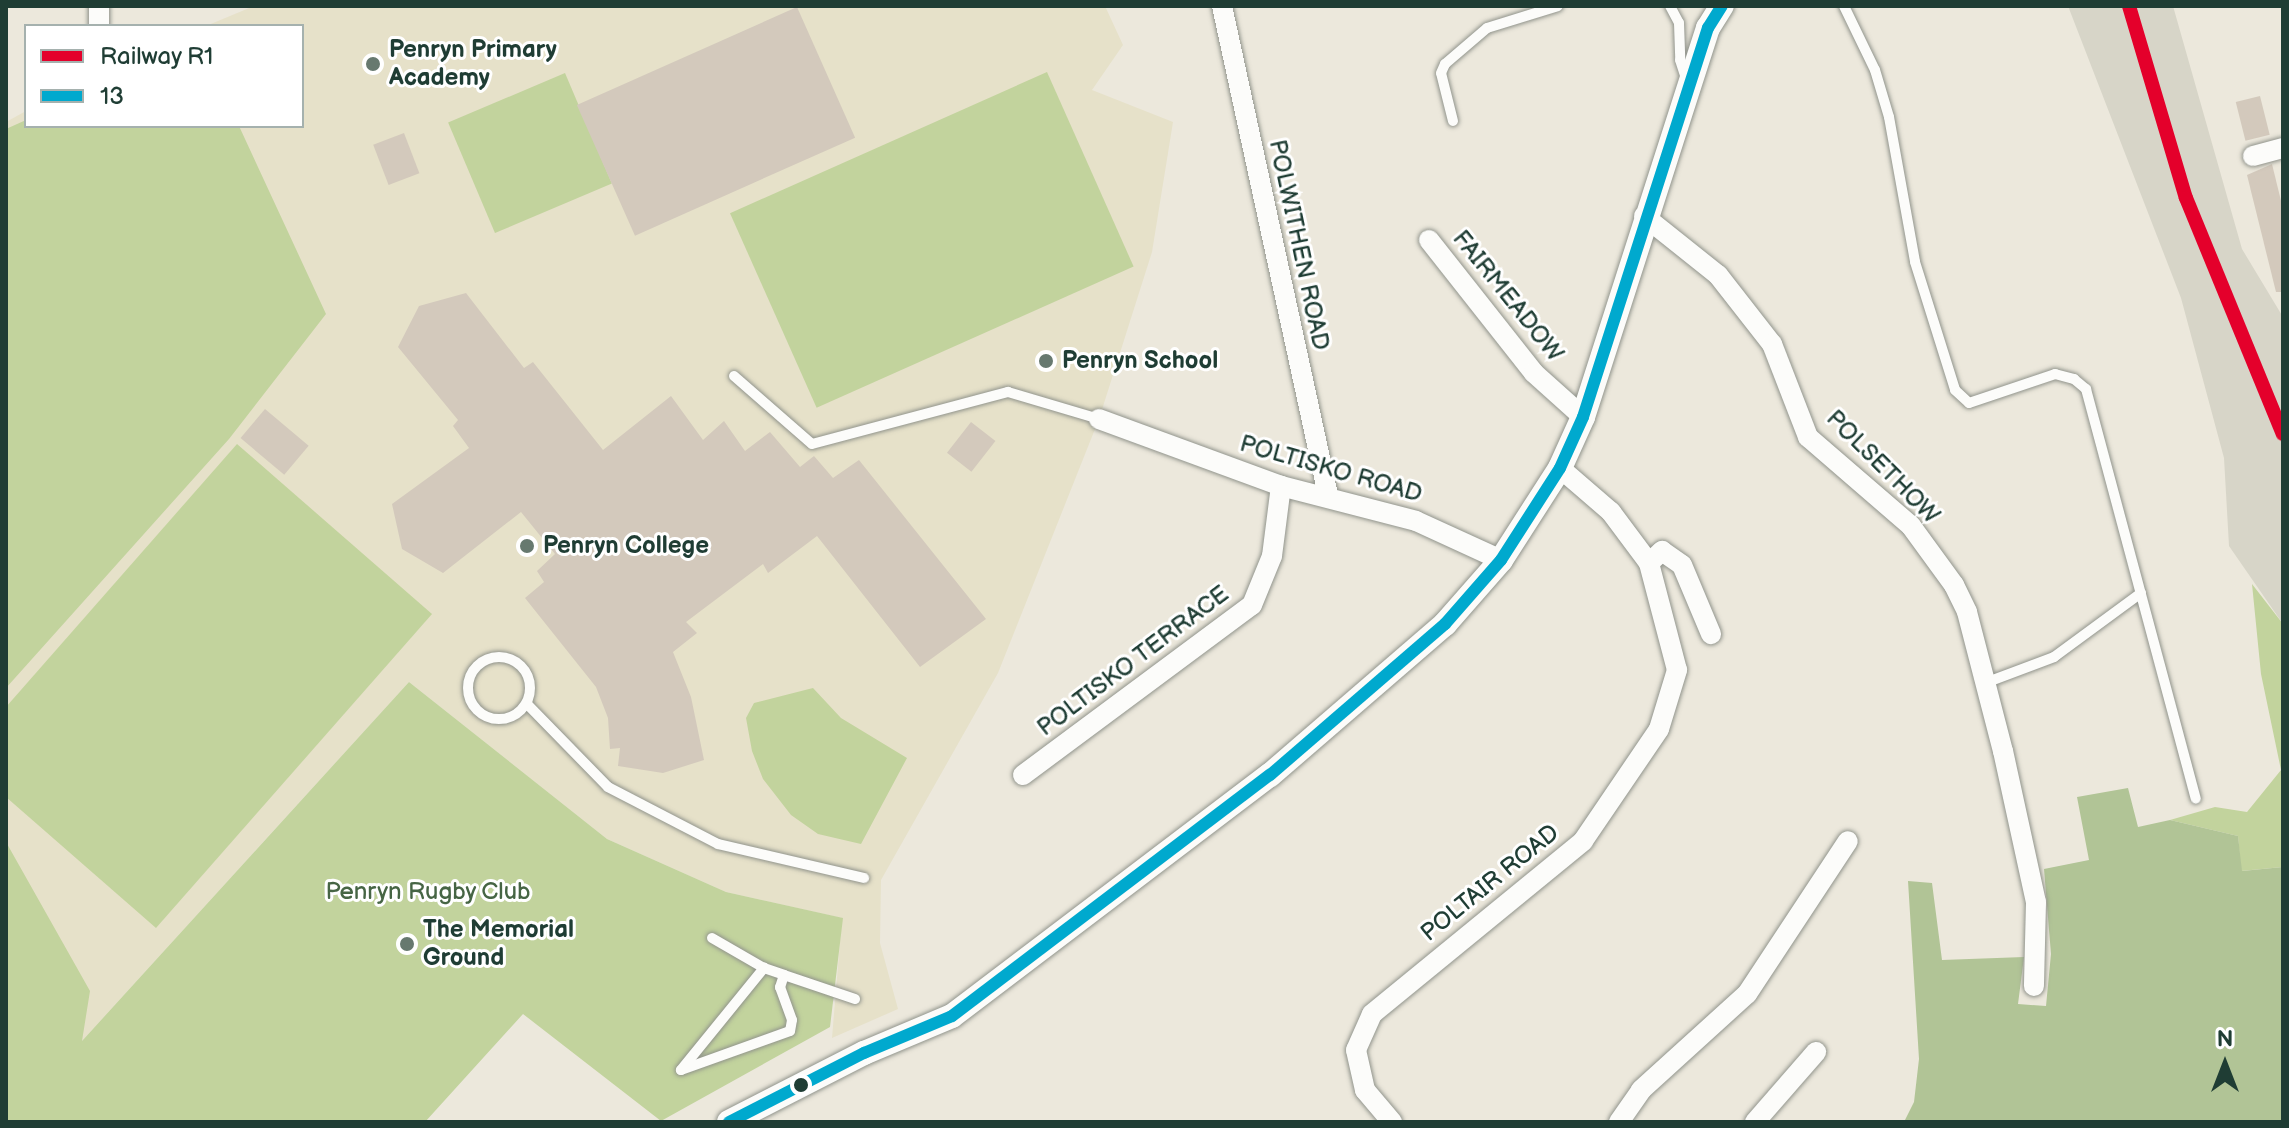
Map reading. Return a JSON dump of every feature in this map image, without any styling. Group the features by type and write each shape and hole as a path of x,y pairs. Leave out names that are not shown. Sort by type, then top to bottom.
{"street":[{"name":"POLWITHEN ROAD","path":"1222,6 1328,495"},
{"path":"729,1122 864,1053 952,1016 1078,925 1377,685 1445,624 1501,560 1560,468 1583,417 1644,216 1708,28 1722,6"},
{"path":"2253,156 2283,148"},
{"name":"POLSETHOW","path":"1644,216 1718,275 1772,344 1808,437 1911,526 1954,585 1985,683 2036,902 2034,986"},
{"name":"FAIRMEADOW","path":"1429,240 1534,373 1583,417"},
{"name":"POLTISKO ROAD","path":"1099,419 1281,486 1328,495 1453,534 1501,560"},
{"name":"POLTAIR ROAD","path":"1392,1122 1365,1090 1356,1050 1372,1014 1583,841 1659,729 1677,670 1649,563 1611,512 1560,468"},
{"name":"POLTISKO TERRACE","path":"1023,775 1252,605 1272,556 1281,486"},
{"path":"1649,563 1662,551 1682,565 1711,634"},
{"path":"1619,1122 1641,1090 1747,994 1848,841"},
{"path":"1755,1122 1816,1052"}],"lane":[{"path":"1453,121 1441,73 1445,64 1487,28 1558,6"},
{"path":"1670,6 1679,23 1680,60 1689,84"},
{"path":"1844,6 1875,70 1889,117 1915,262 1955,390 1969,403 2055,374 2074,379 2086,389 2196,799"},
{"path":"734,376 812,444 1008,392 1099,419"},
{"path":"1985,683 2029,671 2054,657 2141,593"},
{"path":"494,657 510,659 524,669 529,684 527,704 510,718 484,714 471,704 469,677 479,663 494,657"},
{"path":"527,704 608,787 718,844 864,878"},
{"path":"712,938 764,968 855,999"},
{"path":"764,968 681,1070 790,1031 792,1020 780,987 784,975"}],"shaded area":[{"name":"Penryn College","path":"254,6 1105,6 1123,45 1092,90 1173,122 1152,252 1099,419 998,673 881,880 880,943 898,1009 832,1038 842,918 726,892 607,839 409,682 81,1042 6,1068 6,122 24,112 24,128 304,128 304,24 211,24"},
{"path":"2068,6 2173,6 2242,249 2283,317 2283,624 2229,546 2224,458 2181,298"}],"green space":[{"path":"1047,72 1134,267 817,408 730,213"},
{"path":"565,73 612,183 495,233 448,123"},
{"path":"24,121 24,128 240,128 326,314 229,439 6,688 6,129"},
{"path":"237,444 432,614 156,928 6,797 6,707"},
{"path":"2252,584 2283,624 2283,867 2241,871 2238,836 2170,820 2215,807 2247,812 2281,770 2261,674"},
{"name":"Penryn Rugby Club","path":"409,682 607,839 726,892 843,918 830,1027 661,1121 523,1014 425,1122 6,1122 6,842 90,991 82,1041"},
{"path":"813,688 841,718 907,758 861,844 818,834 791,815 763,779 752,751 746,718 754,703"},
{"path":"2128,788 2138,827 2170,820 2238,836 2242,871 2283,867 2283,1122 1904,1122 1914,1102 1919,1059 1908,881 1932,883 1942,960 2024,957 2018,1004 2046,1006 2051,954 2044,869 2089,860 2077,797"}],"building":[{"path":"797,7 855,138 635,236 577,105"},
{"path":"2260,96 2270,135 2245,141 2236,102"},
{"path":"404,133 419,173 389,185 373,145"},
{"path":"2272,164 2283,209 2283,292 2276,292 2247,175"},
{"path":"466,293 524,368 533,362 603,450 671,396 703,440 724,421 745,451 770,432 800,467 814,456 833,478 859,460 986,619 920,667 817,536 768,573 763,564 686,622 697,633 673,652 691,697 704,760 663,773 618,766 620,748 610,749 608,718 596,687 525,598 544,582 537,571 555,554 521,512 443,573 402,549 392,504 469,448 453,426 458,420 398,347 419,306"},
{"path":"265,409 309,446 284,475 241,438"},
{"path":"971,422 995,441 971,472 947,453"}],"rail line":[{"name":"R1","path":"2129,6 2186,198 2283,434"}],"transit line":[{"name":"13","path":"729,1122 864,1053 952,1016 1270,775 1445,624 1501,560 1560,468 1583,417 1708,28 1722,6"}],"place":[{"name":"Penryn Primary Academy","path":"373,64"},
{"name":"Penryn School","path":"1046,361"},
{"name":"Penryn College","path":"527,546"},
{"name":"The Memorial Ground","path":"407,944"}]}
